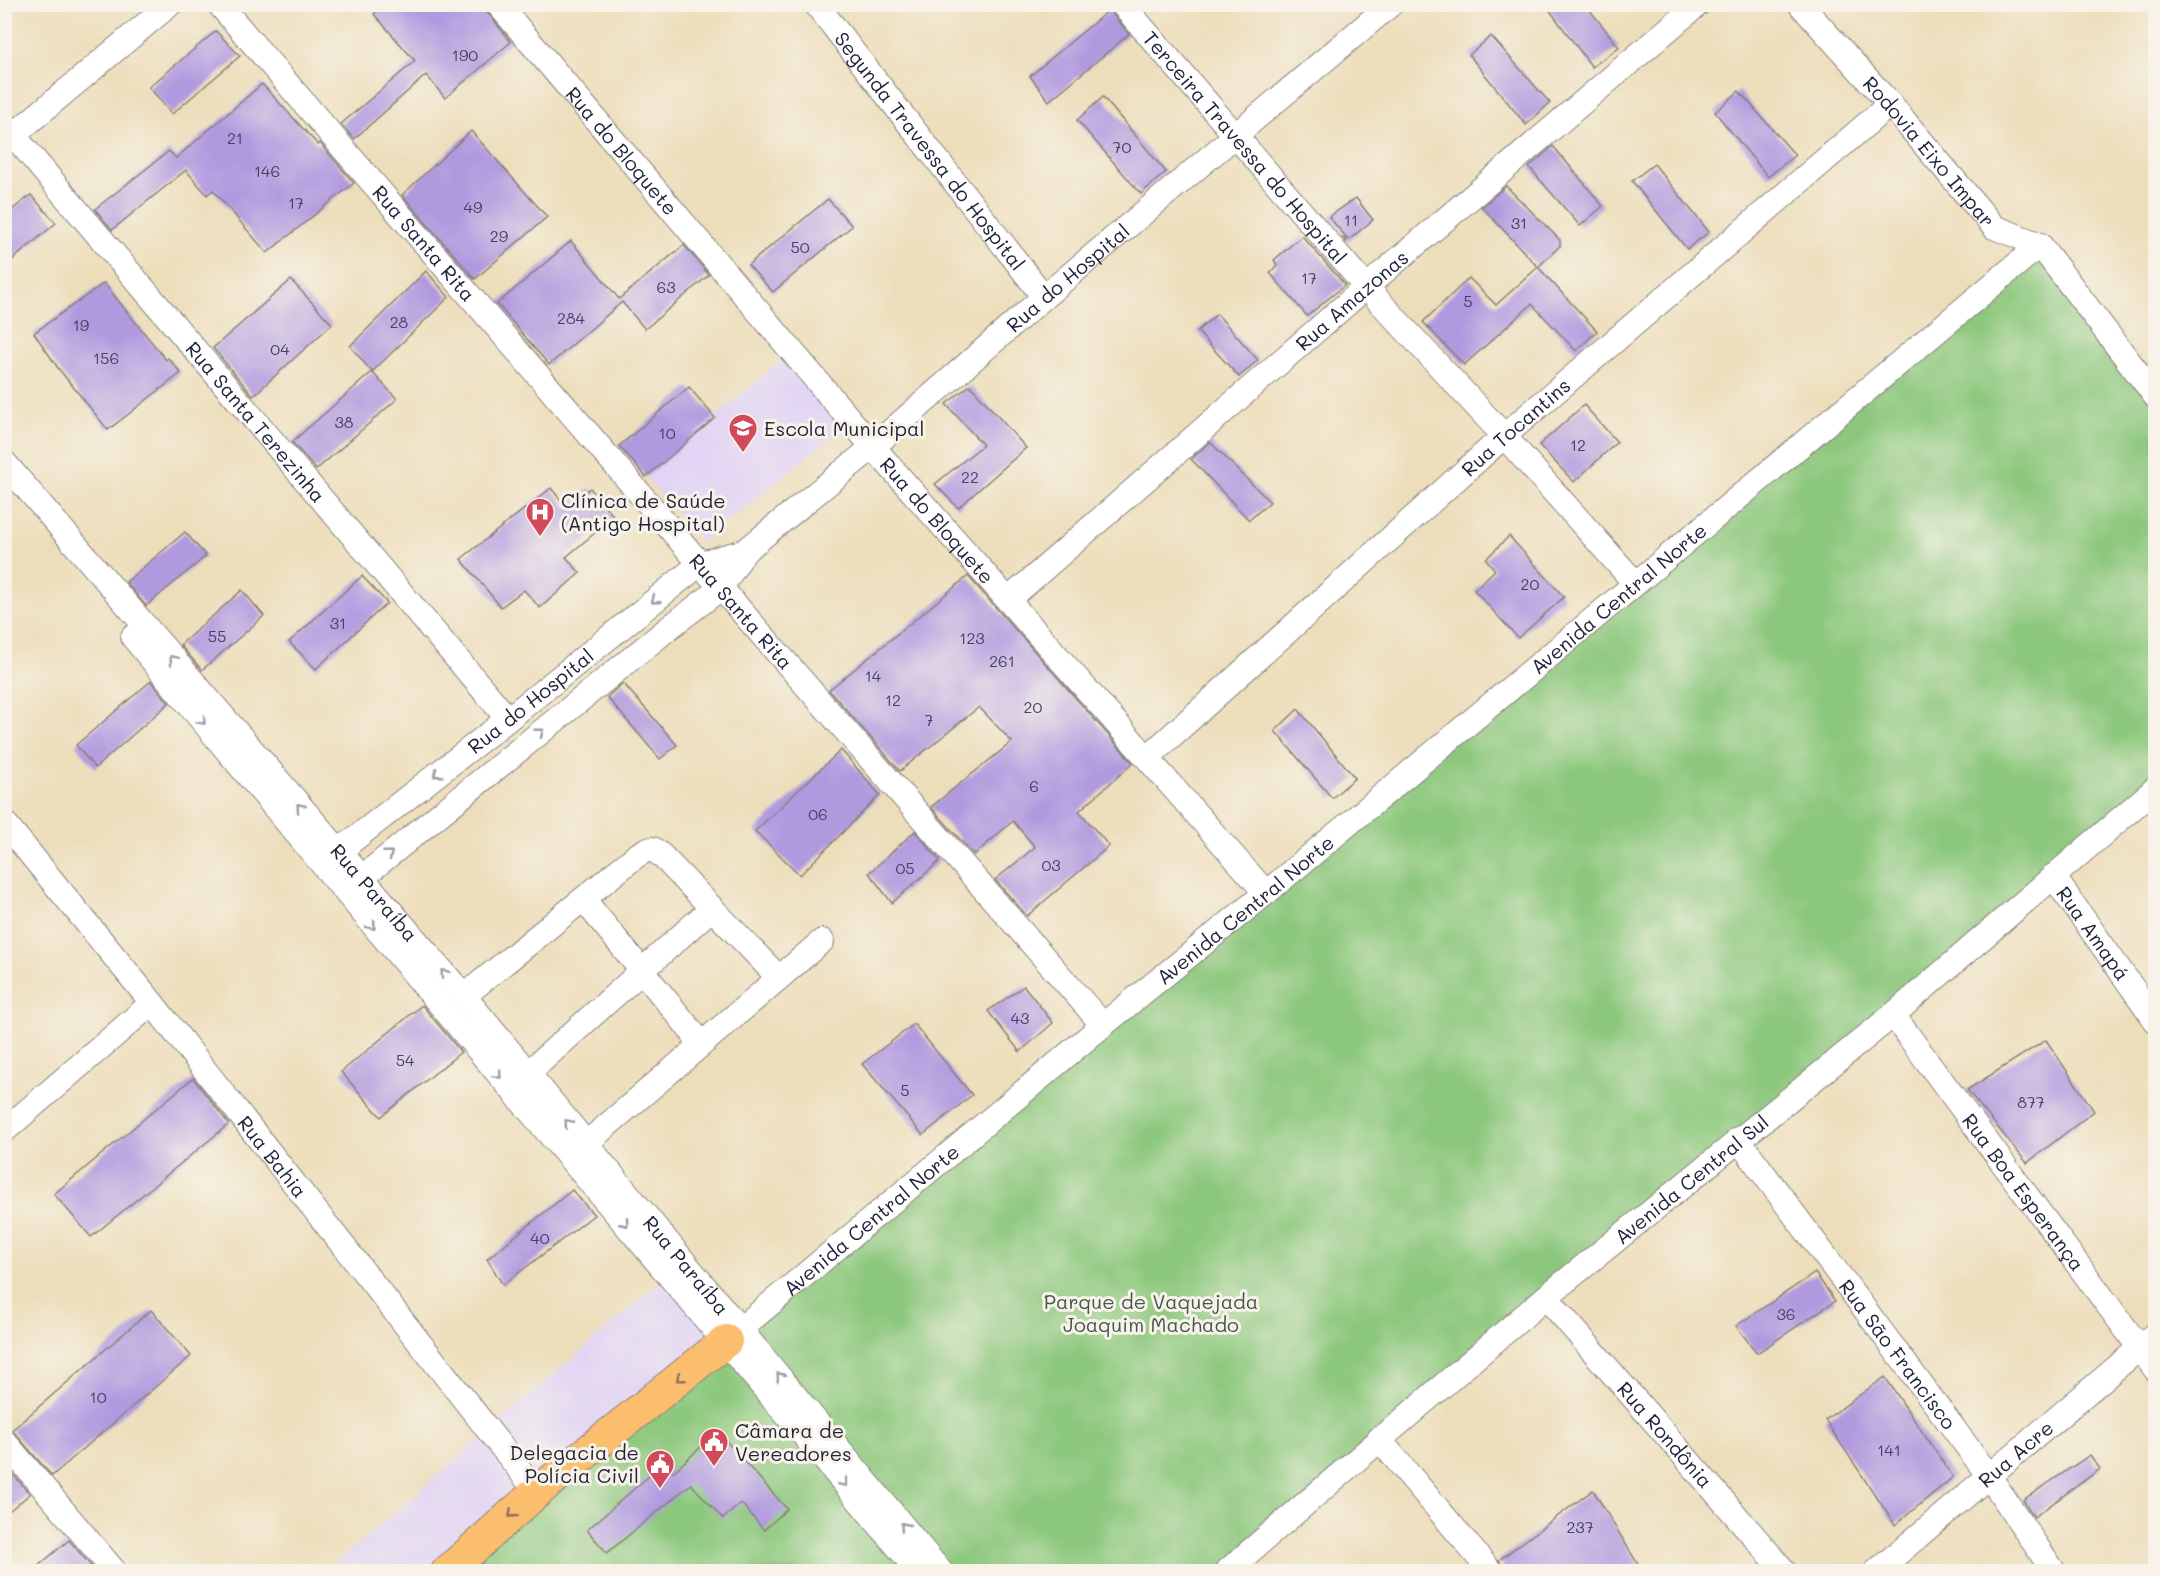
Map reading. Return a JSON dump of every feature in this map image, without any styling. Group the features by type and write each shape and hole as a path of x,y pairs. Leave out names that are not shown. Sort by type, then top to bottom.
{"main road":[{"name":"Avenida Central Norte","path":"447,1572 537,1492 733,1335"}],"street":[{"path":"7,134 170,4"},
{"name":"Rua Santa Rita","path":"219,4 721,588 1103,1025"},
{"name":"Rua do Bloquete","path":"498,4 873,447 1266,893"},
{"name":"Segunda Travessa do Hospital","path":"816,4 1044,297"},
{"name":"Terceira Travessa do Hospital","path":"1122,4 1366,287 1504,436 1635,583"},
{"name":"Rua do Hospital","path":"352,885 721,588 745,551 873,447 1044,297 1238,136 1391,4"},
{"name":"Rua Amazonas","path":"1008,600 1366,287 1698,4"},
{"name":"Rodovia Eixo Impar","path":"1800,4 1890,104 1994,227 2040,245"},
{"name":"Rua Tocantins","path":"1148,758 1504,436 1890,104"},
{"name":"Rua Santa Terezinha","path":"7,134 508,719"},
{"path":"2040,245 2156,397"},
{"name":"Avenida Central Norte","path":"733,1335 1103,1025 1266,893 2040,245"},
{"name":"Rua Paraíba","path":"4,462 352,885 577,1151 672,1277 733,1335"},
{"name":"Rua Paraíba","path":"4,482 330,858"},
{"name":"Rua do Hospital","path":"330,858 508,719 701,563 745,551"},
{"name":"Avenida Central Sul","path":"1226,1572 1546,1297 1737,1139 1893,1015 2156,788"},
{"name":"Rua Bahia","path":"4,822 152,1002 537,1492"},
{"path":"464,996 636,856 653,849 779,978"},
{"name":"Rua Amapá","path":"2053,876 2156,1021"},
{"name":"Rua Paraíba","path":"352,885 464,996 527,1074 577,1151"},
{"path":"584,900 702,1044"},
{"path":"527,1074 712,908"},
{"path":"577,1151 822,941"},
{"path":"4,1131 152,1002"},
{"name":"Rua Boa Esperança","path":"1893,1015 2147,1341 2156,1370"},
{"name":"Rua São Francisco","path":"1737,1139 1989,1476 2054,1572"},
{"name":"Rua Rondônia","path":"1546,1297 1785,1572"},
{"path":"733,1335 919,1572"},
{"path":"733,1335 941,1572"},
{"name":"Rua Acre","path":"1876,1572 2147,1341"},
{"path":"1379,1439 1491,1572"},
{"path":"4,1441 115,1572"}],"shaded area":[{"name":"Escola Municipal","path":"783,358 842,428 701,543 646,477"},
{"path":"686,1260 921,1572 326,1572"}],"green space":[{"name":"Parque de Vaquejada Joaquim Machado","path":"2040,245 2155,397 2155,789 1232,1571 452,1572"}],"building":[{"path":"385,4 481,4 511,42 445,98 426,75 354,139 341,124 415,61 374,14"},
{"path":"1545,4 1585,4 1619,47 1592,67"},
{"path":"1109,10 1129,34 1049,101 1030,76"},
{"path":"216,31 240,56 172,114 149,87"},
{"path":"1491,36 1550,103 1526,125 1469,55"},
{"path":"262,84 318,145 320,143 354,183 267,253 213,190 207,195 186,170 112,230 95,209 169,151 176,158"},
{"path":"1739,91 1795,155 1768,177 1715,112"},
{"path":"1103,97 1166,172 1141,194 1077,120"},
{"path":"471,131 547,217 475,279 402,195"},
{"path":"1553,146 1603,206 1580,226 1529,167"},
{"path":"1654,164 1709,232 1687,249 1632,181"},
{"path":"1506,186 1560,240 1560,246 1538,267 1482,207"},
{"path":"31,195 56,223 4,267 4,216"},
{"path":"1356,198 1373,220 1346,242 1343,238 1348,239 1329,217"},
{"path":"828,199 852,226 773,292 748,265"},
{"path":"1302,236 1345,285 1307,316 1270,273 1277,265 1274,260"},
{"path":"571,241 619,299 684,245 709,275 645,329 622,302 549,365 497,304"},
{"path":"1538,267 1597,331 1576,351 1532,304 1464,365 1423,322 1469,278 1496,305"},
{"path":"426,271 449,297 372,372 350,346"},
{"path":"291,280 332,324 253,396 213,348"},
{"path":"104,283 166,360 168,358 181,373 108,430 58,368 34,333"},
{"path":"1217,314 1258,360 1239,377 1197,331"},
{"path":"372,372 397,399 316,470 292,442"},
{"path":"970,385 1026,448 958,508 935,484 983,445 946,404"},
{"path":"689,387 715,418 646,477 619,446"},
{"path":"1584,405 1617,442 1574,482 1539,445"},
{"path":"1210,442 1270,502 1249,520 1191,459"},
{"name":"Clínica de Saúde (Antigo Hospital)","path":"551,488 567,508 590,488 614,517 566,557 580,573 540,608 524,590 501,607 461,559"},
{"path":"185,532 206,556 146,606 126,582"},
{"path":"1509,536 1564,597 1518,638 1474,590 1495,570 1486,559"},
{"path":"362,576 387,603 316,669 289,642"},
{"path":"968,576 1133,763 1079,811 1109,846 1027,916 995,880 1035,847 1013,821 974,855 931,807 1012,742 979,707 900,771 829,690"},
{"path":"242,590 264,616 202,670 180,645"},
{"path":"151,681 169,703 95,768 76,745"},
{"path":"623,683 677,745 660,759 607,697"},
{"path":"1298,709 1355,778 1332,798 1275,731"},
{"path":"841,750 880,795 800,875 755,831"},
{"path":"915,831 940,861 892,903 869,873"},
{"path":"1024,986 1053,1023 1020,1052 988,1011"},
{"path":"422,1005 461,1052 381,1117 341,1072"},
{"path":"914,1024 972,1095 923,1135 862,1064"},
{"path":"2046,1040 2094,1111 2027,1163 1967,1090"},
{"path":"193,1078 229,1124 91,1237 54,1194"},
{"path":"572,1190 594,1215 503,1285 487,1259"},
{"path":"1815,1273 1835,1301 1757,1353 1736,1326"},
{"path":"151,1310 191,1356 52,1476 12,1430"},
{"path":"1885,1377 1953,1477 1895,1525 1825,1420"},
{"path":"718,1432 787,1509 764,1530 741,1503 723,1519 691,1484 607,1553 587,1530 664,1463 673,1472"},
{"path":"2090,1455 2100,1469 2034,1517 2023,1500"},
{"path":"4,1464 30,1494 4,1515"},
{"path":"1593,1490 1639,1566 1631,1572 1505,1572 1499,1560"},
{"path":"69,1540 96,1572 31,1572"}],"place":[{"name":"Escola Municipal","path":"743,454"},
{"name":"Clínica de Saúde (Antigo Hospital)","path":"540,538"},
{"name":"Câmara de Vereadores","path":"714,1468"},
{"name":"Delegacia de Polícia Civil","path":"660,1490"}]}
